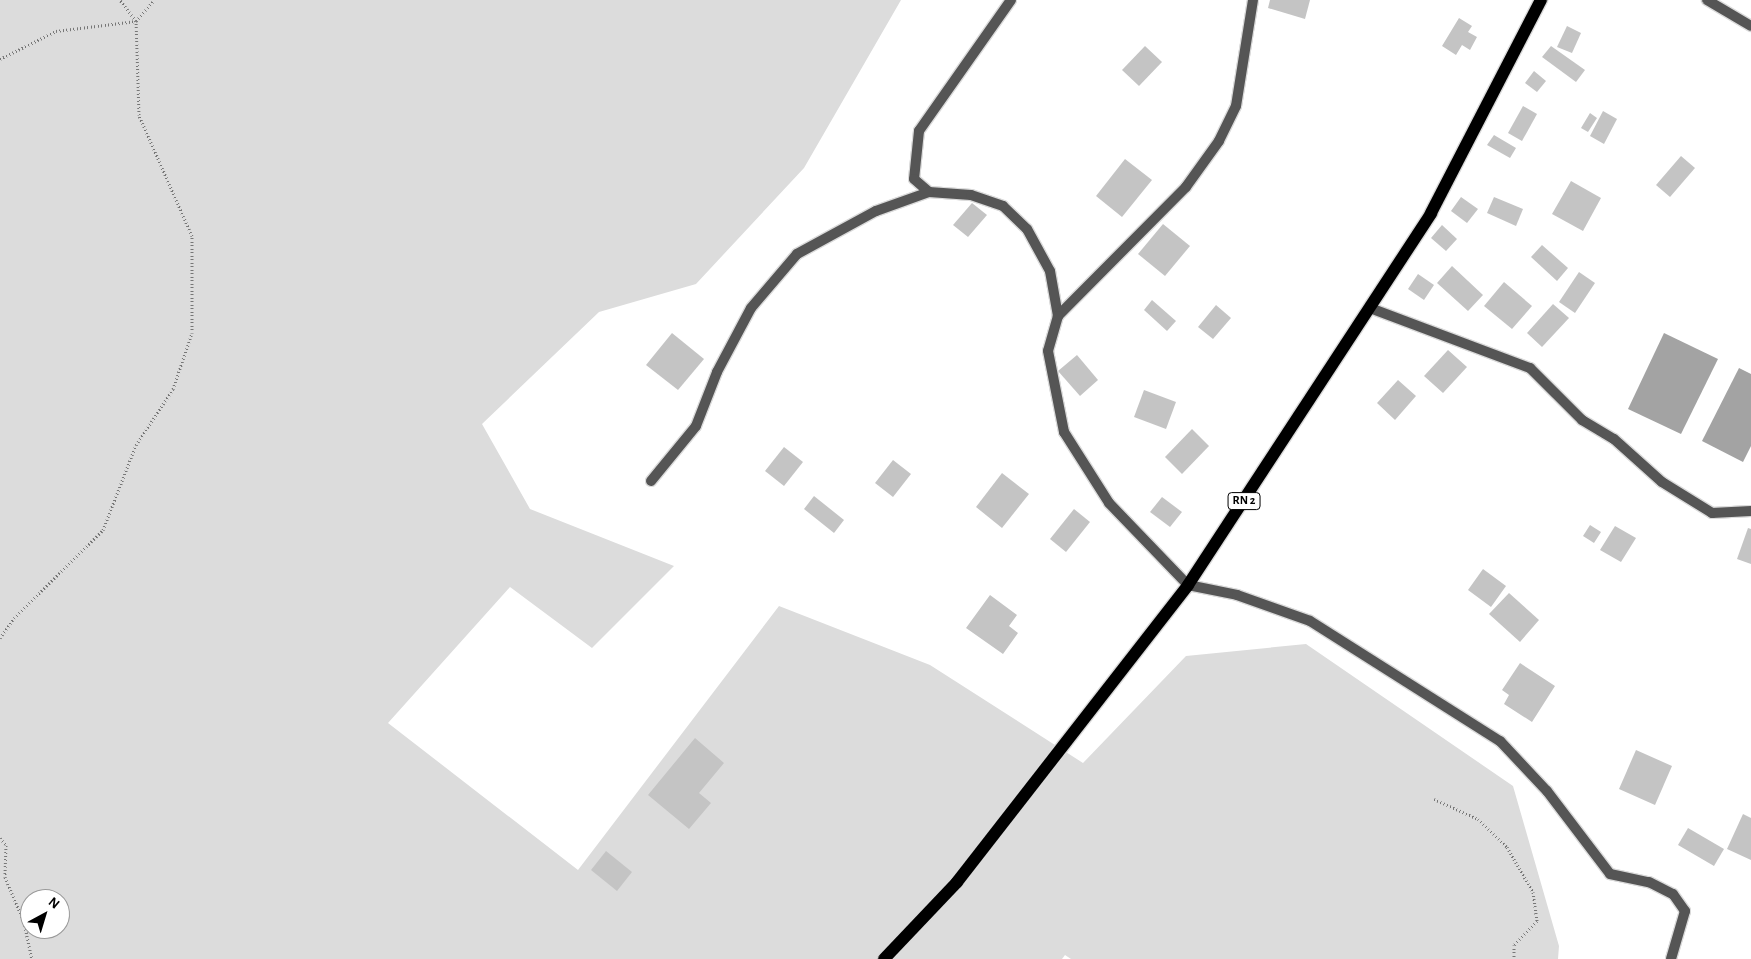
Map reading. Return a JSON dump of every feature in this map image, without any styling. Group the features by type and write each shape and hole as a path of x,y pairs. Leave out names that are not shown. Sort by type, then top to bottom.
{"main road":[{"name":"RN 2","path":"884,959 957,882 1188,585 1431,213 1541,0"}],"street":[{"path":"929,192 914,178 919,131 1011,0"},
{"path":"1058,316 1186,187 1220,141 1236,106 1253,0"},
{"path":"1707,0 1751,26"},
{"path":"651,481 696,426 717,372 751,308 796,254 876,211 929,192 971,195 1003,206 1027,229 1050,271 1058,316 1048,351 1064,432 1105,497 1188,585 1237,595 1310,621 1500,741 1548,791 1610,874 1649,882 1672,894 1685,911 1671,959"},
{"path":"1370,308 1530,368 1582,420 1614,439 1662,482 1712,513 1751,511"}],"path":[{"path":"0,638 14,618 103,530 136,445 173,388 192,333 192,236 139,114 136,21 120,0"},
{"path":"0,59 56,31 136,21 154,0"},
{"path":"1434,799 1478,819 1507,847 1533,892 1537,921 1514,945 1514,959"},
{"path":"0,838 6,845 5,877 32,959"}],"shaded area":[{"path":"0,0 901,0 804,168 696,284 599,312 482,424 530,509 674,566 592,648 510,587 388,723 578,870 779,606 930,665 1083,763 1186,656 1306,644 1513,786 1559,946 1558,959 1071,959 1065,955 1062,959 0,959"},
{"path":"1664,333 1718,359 1681,434 1628,409"},
{"path":"1739,368 1751,374 1751,446 1743,462 1702,441"}],"building":[{"path":"1270,0 1310,0 1305,19 1268,8"},
{"path":"1459,18 1472,26 1468,32 1477,37 1470,50 1462,45 1456,55 1442,46"},
{"path":"1567,26 1581,33 1572,53 1557,47"},
{"path":"1145,46 1162,62 1139,86 1122,70"},
{"path":"1551,46 1585,70 1576,82 1542,57"},
{"path":"1534,71 1546,81 1537,92 1525,83"},
{"path":"1523,106 1537,114 1522,141 1508,133"},
{"path":"1603,111 1617,119 1604,144 1590,136"},
{"path":"1590,113 1597,118 1588,132 1581,128"},
{"path":"1494,135 1516,148 1510,158 1487,145"},
{"path":"1681,156 1695,168 1670,197 1656,185"},
{"path":"1125,159 1152,180 1122,217 1096,196"},
{"path":"1571,181 1601,198 1583,231 1552,214"},
{"path":"1461,197 1478,209 1467,223 1451,211"},
{"path":"1494,197 1523,209 1516,226 1487,213"},
{"path":"972,203 987,215 968,237 953,225"},
{"path":"1163,224 1190,246 1165,276 1138,254"},
{"path":"1442,225 1457,239 1446,251 1431,238"},
{"path":"1542,245 1568,268 1557,281 1531,257"},
{"path":"1452,266 1483,295 1468,311 1437,283"},
{"path":"1579,272 1595,283 1575,313 1559,302"},
{"path":"1418,274 1434,285 1424,300 1408,289"},
{"path":"1504,282 1532,306 1512,329 1484,306"},
{"path":"1152,300 1176,321 1167,331 1144,310"},
{"path":"1553,304 1569,318 1542,347 1527,333"},
{"path":"1216,305 1231,318 1213,339 1198,327"},
{"path":"672,333 704,359 678,390 646,365"},
{"path":"1448,350 1467,367 1443,393 1424,376"},
{"path":"1077,355 1098,380 1080,396 1058,371"},
{"path":"1398,380 1416,396 1395,420 1377,403"},
{"path":"1144,390 1176,402 1166,429 1134,417"},
{"path":"1192,429 1209,446 1182,474 1165,457"},
{"path":"784,447 803,462 784,486 765,471"},
{"path":"893,460 911,474 893,497 875,483"},
{"path":"1002,473 1029,494 1002,528 976,507"},
{"path":"814,496 844,520 834,533 804,509"},
{"path":"1162,497 1182,512 1170,527 1150,512"},
{"path":"1074,509 1090,522 1066,552 1050,539"},
{"path":"1590,525 1601,532 1594,543 1583,536"},
{"path":"1615,526 1636,538 1621,562 1600,550"},
{"path":"1748,528 1751,529 1751,564 1737,559"},
{"path":"1483,569 1506,586 1491,607 1468,590"},
{"path":"1509,593 1539,620 1520,642 1489,614"},
{"path":"990,595 1017,615 1009,626 1018,633 1003,654 966,628"},
{"path":"1520,663 1555,686 1532,722 1504,704 1509,695 1502,690"},
{"path":"695,738 724,763 699,793 711,803 689,829 648,795"},
{"path":"1636,750 1672,766 1655,805 1619,789"},
{"path":"1743,814 1751,818 1751,860 1727,849"},
{"path":"1688,828 1724,849 1714,866 1678,845"},
{"path":"606,851 632,872 617,891 591,870"}]}
